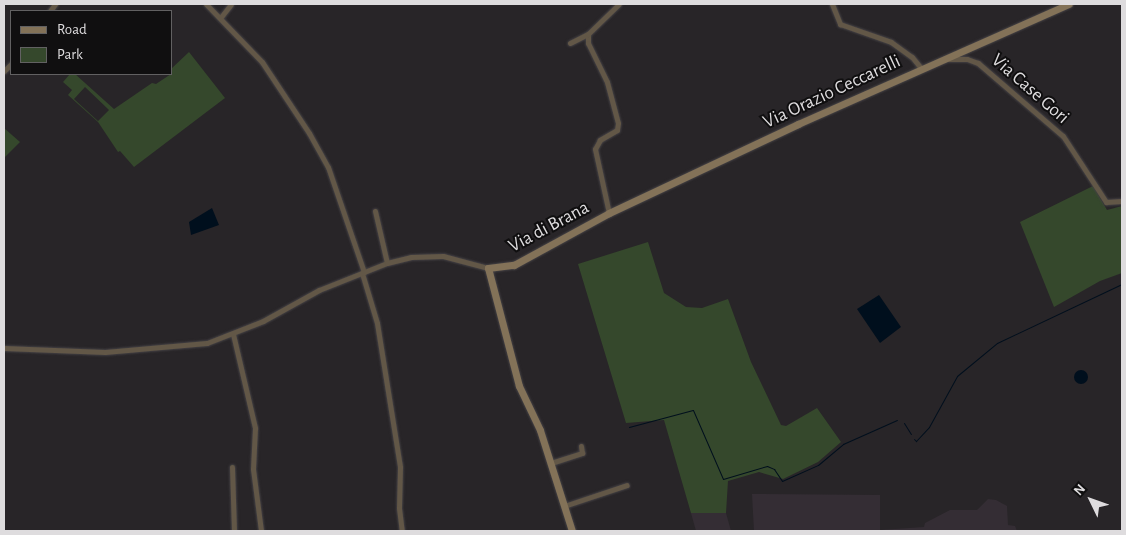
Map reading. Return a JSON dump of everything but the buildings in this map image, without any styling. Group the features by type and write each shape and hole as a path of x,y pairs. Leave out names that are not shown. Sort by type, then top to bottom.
{"street":[{"path":"206,4 222,17 262,62 310,133 328,167 363,273 377,323 400,467 399,508 402,531"},
{"path":"222,17 231,4"},
{"path":"570,42 588,34 619,4"},
{"path":"832,4 840,24 891,42 912,57 921,68"},
{"name":"Via Orazio Ceccarelli","path":"609,213 921,68 1069,4"},
{"name":"Via di Brana","path":"4,348 86,352 137,351 207,343 233,334 304,297 387,263 411,257 442,256 488,268 514,265 609,213 595,149 600,140 617,130 618,120 607,82 588,43 588,34"},
{"name":"Via Case Gori","path":"943,59 967,59 978,63 1063,136 1106,202 1122,202"},
{"path":"375,211 387,263"},
{"path":"488,268 519,386 551,463 572,531"},
{"path":"233,334 255,428 254,469 261,531"},
{"path":"551,463 582,453 581,446"},
{"path":"232,467 234,531"},
{"path":"564,506 628,485"}],"shaded area":[{"path":"752,494 880,495 880,530 924,527 925,523 950,510 977,510 988,499 996,500 1007,506 1008,525 1015,526 1017,531 754,531"},
{"path":"691,513 726,513 731,531 696,531"}],"green space":[{"path":"189,52 225,98 134,167 120,151 118,152 98,122 68,95 72,90 63,82 69,75 76,75 114,109 152,83 156,84 172,75 172,68","holes":["85,87 109,110 98,121 74,99"]},
{"path":"4,128 20,142 4,158"},
{"path":"1093,186 1107,210 1122,206 1122,273 1100,281 1054,307 1020,222"},
{"path":"648,242 664,293 686,307 702,308 728,299 751,362 781,425 786,426 817,408 841,442 818,462 783,479 759,472 728,481 726,513 691,513 664,420 626,423 578,264"}],"water":[{"path":"212,208 219,225 191,235 189,222"},
{"path":"879,295 901,327 880,343 857,309"},
{"path":"1078,370 1084,370 1088,377 1084,384 1078,384 1074,380 1074,374"}],"waterway":[{"path":"914,439 916,441 929,427 957,376 997,343 1122,284"},
{"path":"629,427 693,410 723,479 767,466 774,469 782,481 818,465 843,444 897,420"},
{"path":"904,423 911,434"}]}
